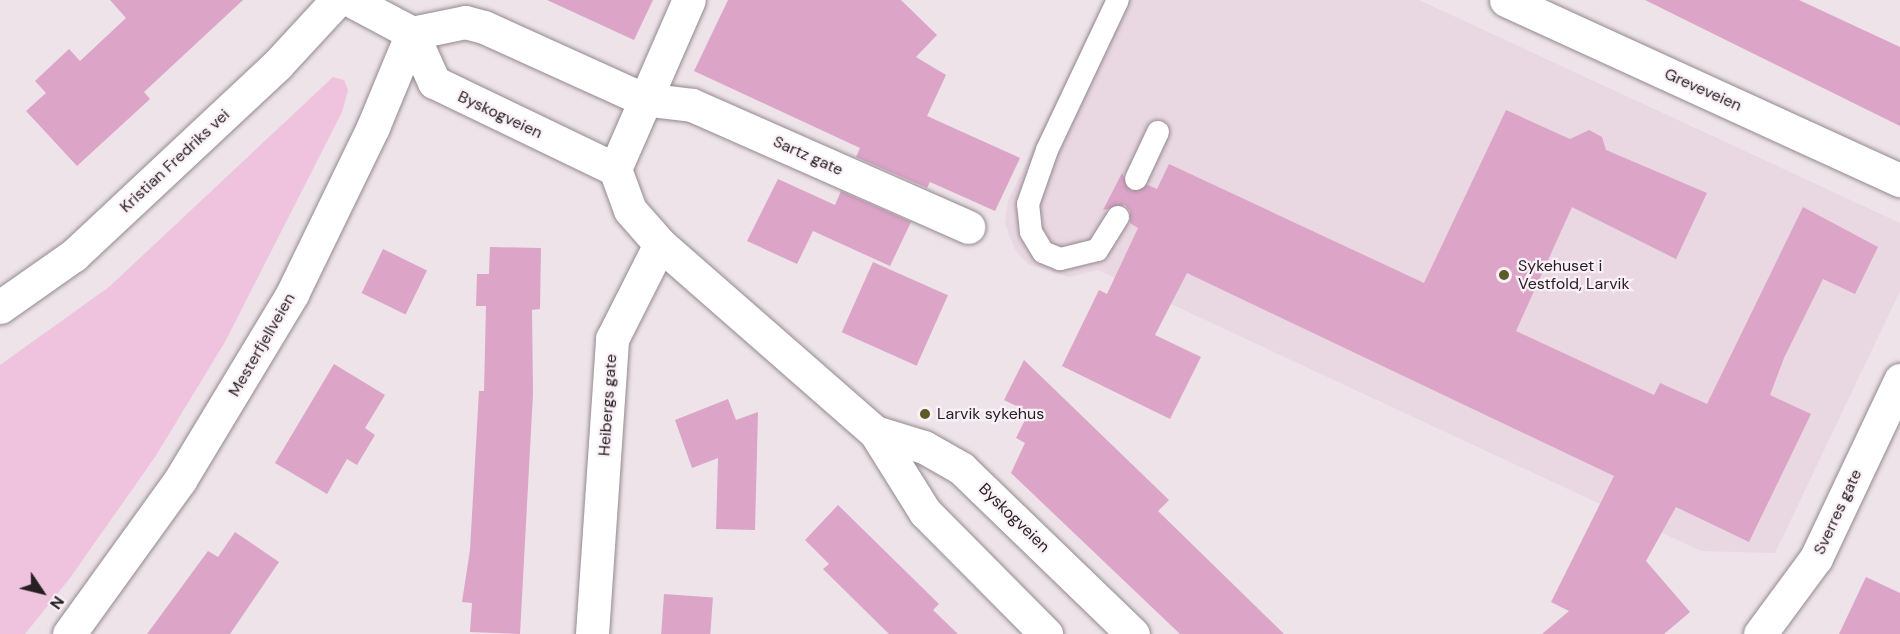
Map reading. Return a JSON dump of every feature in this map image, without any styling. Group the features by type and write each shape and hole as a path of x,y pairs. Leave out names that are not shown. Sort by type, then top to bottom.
{"street":[{"name":"Kristian Fredriks vei","path":"0,307 74,255 278,64 337,0"},
{"path":"350,0 412,33 465,22 484,27 644,99"},
{"path":"660,244 630,210 615,169 689,0"},
{"name":"Greveveien","path":"1506,0 1900,180"},
{"name":"Byskogveien","path":"412,33 434,82 615,169"},
{"name":"Mesterfjellveien","path":"69,634 180,480 292,294 374,127 412,33"},
{"name":"Sartz gate","path":"644,99 692,105 968,227"},
{"name":"Byskogveien","path":"660,244 875,432 925,512 1047,634"},
{"name":"Heibergs gate","path":"592,634 612,339 660,244"},
{"name":"Sverres gate","path":"1760,634 1816,558 1900,380"},
{"name":"Byskogveien","path":"875,432 924,447 961,468 1133,634"}],"lane":[{"path":"1118,0 1047,150 1028,204 1030,232 1043,252 1060,259 1084,256 1097,250 1118,217"},
{"path":"1136,179 1158,132"}],"shaded area":[{"name":"Sykehuset i Vestfold, Larvik","path":"1104,0 1419,0 1900,223 1900,291 1775,553 1701,551 1098,270 1069,277 1028,264 1015,250 1005,224 1008,201"},
{"path":"333,77 344,80 348,90 342,112 225,342 155,457 70,578 25,634 0,634 0,365 109,287"}],"building":[{"path":"110,0 243,0 144,92 150,99 77,166 26,111 46,93 35,81 69,49 80,61 126,18"},
{"path":"547,0 653,0 634,40"},
{"path":"728,0 901,0 937,35 916,57 946,75 927,116 1020,158 995,211 930,182 927,188 856,157 860,148 694,71"},
{"path":"1645,0 1799,0 1900,47 1900,126"},
{"path":"1506,110 1570,139 1589,130 1602,137 1606,150 1707,193 1676,259 1572,207 1516,331 1654,395 1660,383 1707,404 1803,207 1878,247 1855,294 1823,279 1784,358 1770,395 1811,414 1749,542 1676,507 1646,561 1690,612 1664,634 1542,634 1569,611 1551,602 1614,476 1187,273 1155,335 1201,357 1170,419 1062,366 1099,290 1107,294 1138,228 1130,223 1130,211 1125,205 1103,210 1122,173 1131,191 1148,185 1157,189 1169,164 1424,283"},
{"path":"778,179 835,205 841,191 911,222 890,266 813,231 797,264 747,241"},
{"path":"490,247 541,248 540,309 532,310 533,394 520,634 470,632 472,603 462,602 470,550 479,391 484,391 486,306 476,306 477,274 489,274"},
{"path":"383,249 427,270 406,315 362,293"},
{"path":"873,262 948,295 917,366 842,332"},
{"path":"1024,360 1169,500 1158,511 1284,634 1180,634 1011,473 1025,443 1016,438 1029,412 1004,400"},
{"path":"334,364 385,395 365,428 375,435 357,465 347,459 327,494 275,463"},
{"path":"728,399 736,420 758,412 755,530 716,529 718,458 692,468 675,420"},
{"path":"838,505 939,604 933,610 958,634 889,634 823,569 829,564 805,540"},
{"path":"235,532 279,562 230,634 147,634 208,551 218,557"},
{"path":"1866,577 1900,593 1900,634 1839,634"},
{"path":"664,594 713,597 710,634 661,634"}],"place":[{"name":"Sykehuset i Vestfold, Larvik","path":"1504,275"},
{"name":"Larvik sykehus","path":"925,414"}]}
